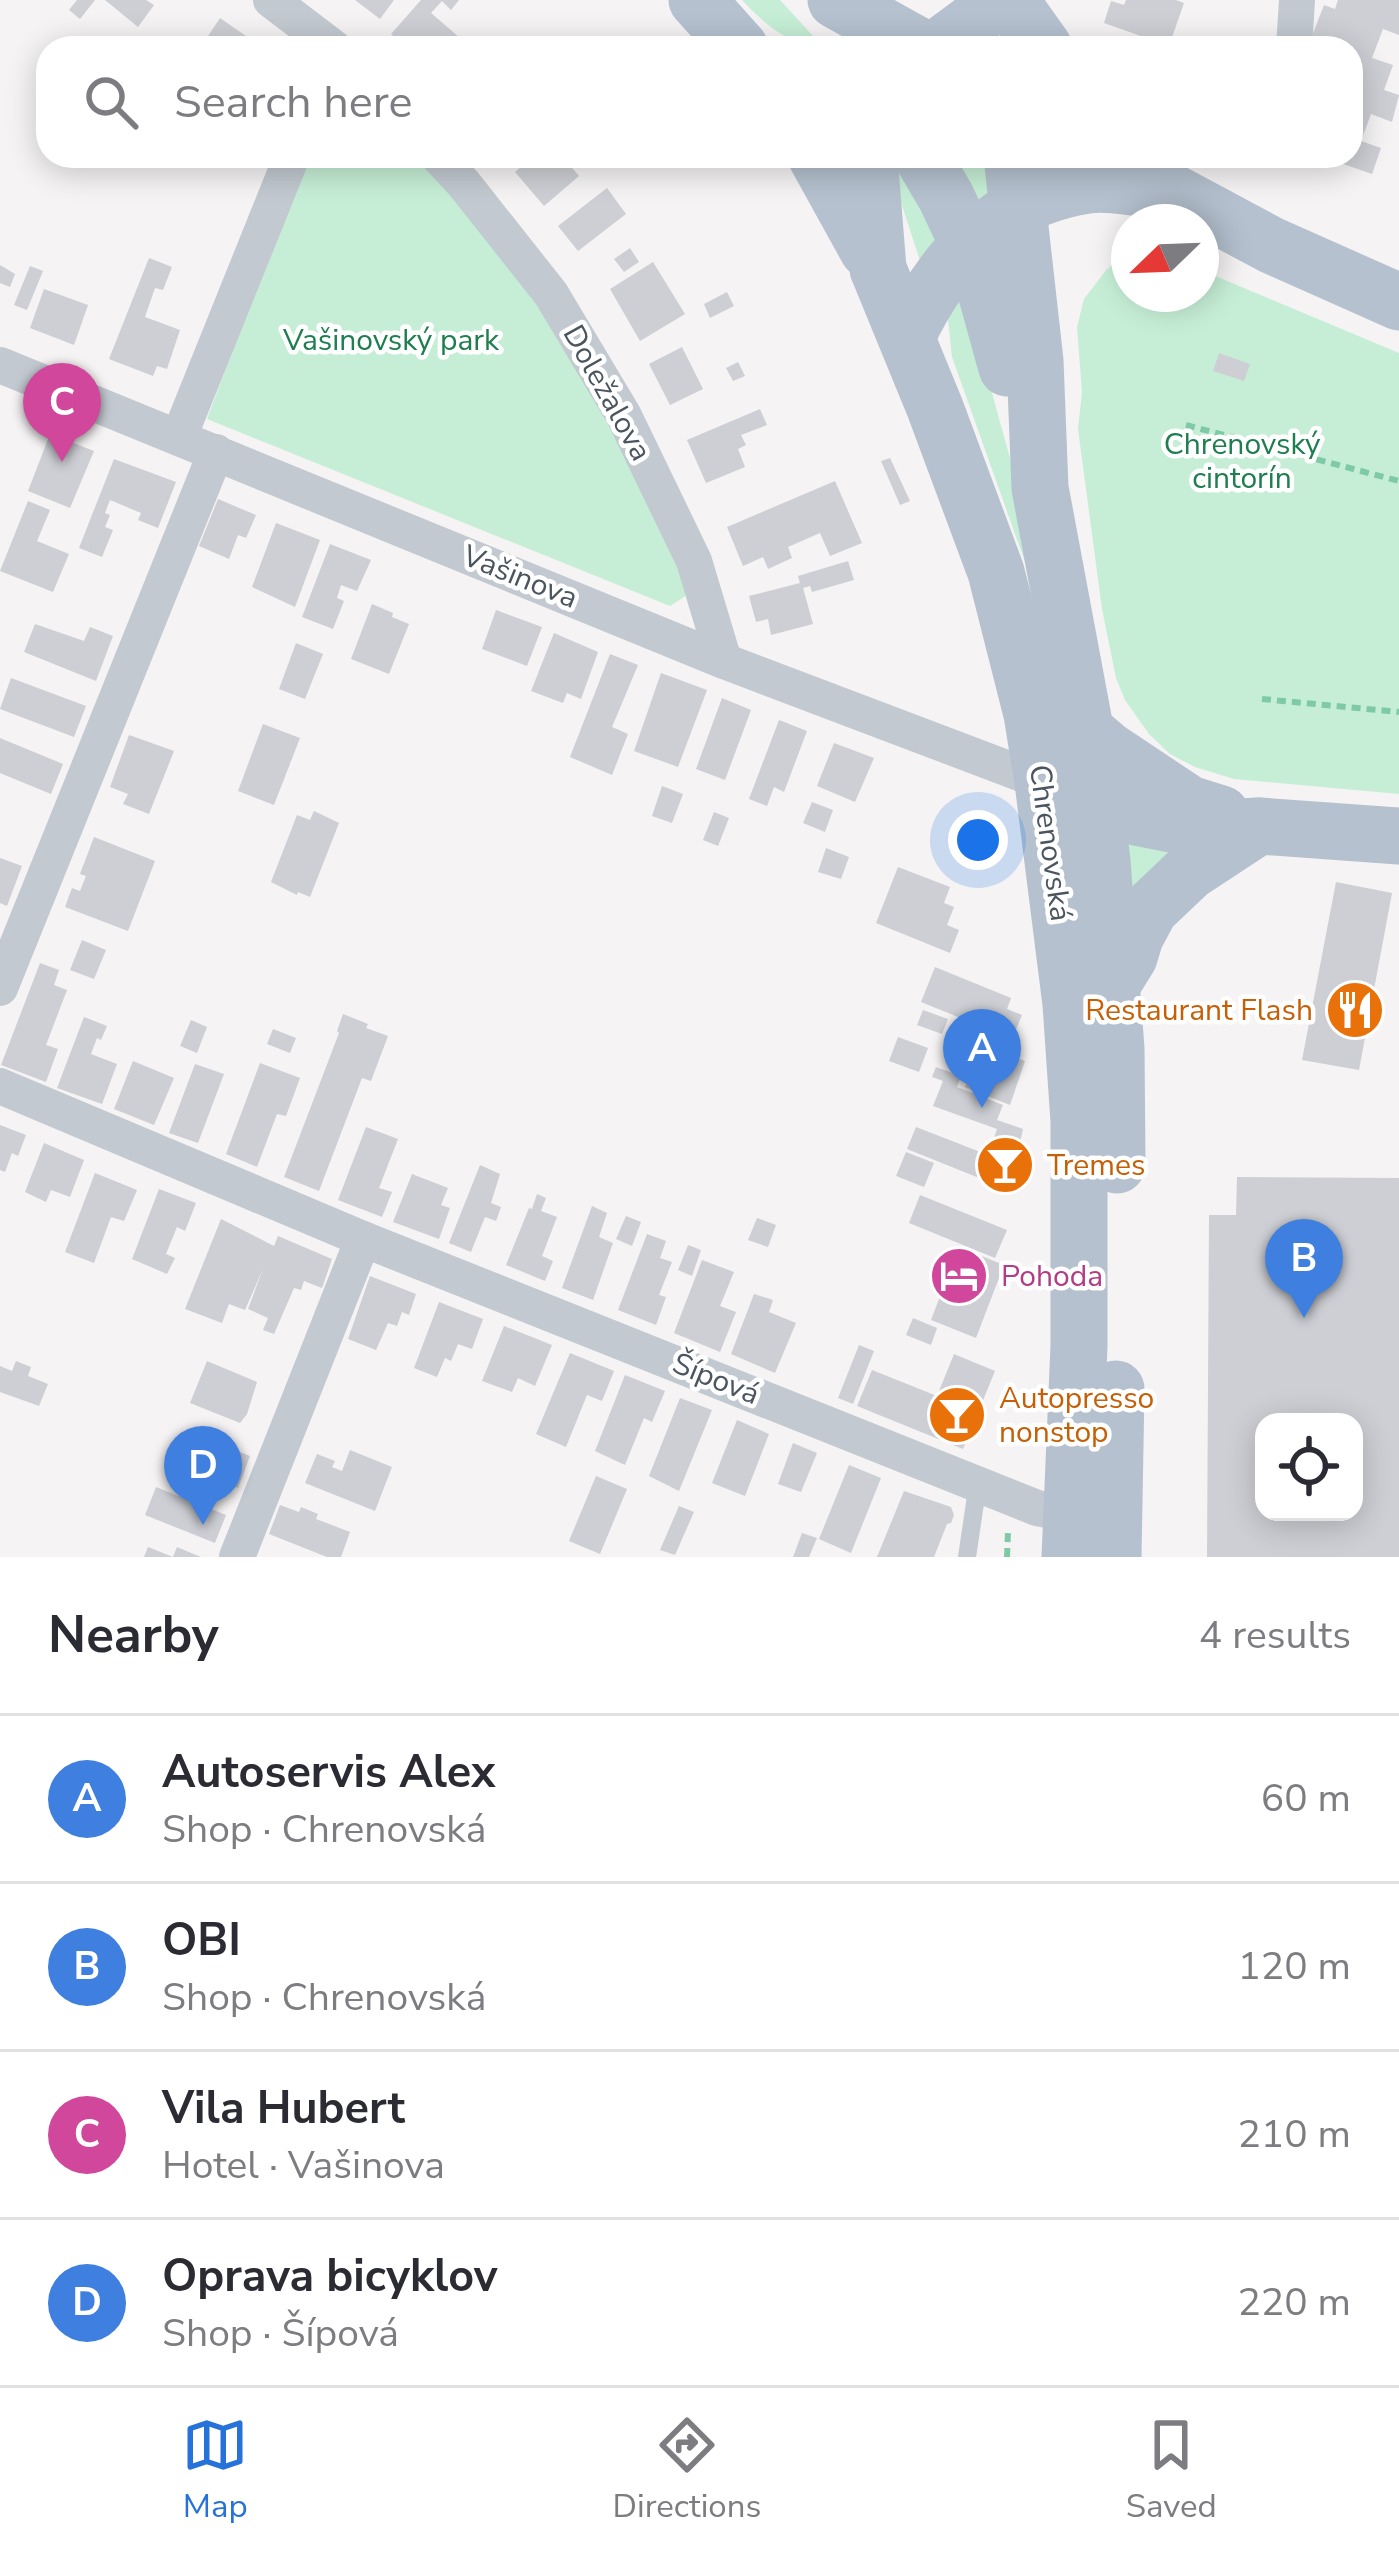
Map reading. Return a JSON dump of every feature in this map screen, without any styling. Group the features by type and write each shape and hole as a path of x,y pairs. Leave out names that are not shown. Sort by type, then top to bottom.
{"main road":[{"path":"801,0 894,36"},
{"path":"836,0 896,36"},
{"path":"908,36 973,22 993,0"},
{"path":"1006,36 1007,0"},
{"path":"1007,0 1035,36"},
{"path":"823,168 878,269"},
{"name":"Chrenovská","path":"870,168 878,269 975,512 1014,638 1043,782 1068,981 1079,1121 1079,1346 1092,1538"},
{"path":"929,168 979,267 1040,488"},
{"path":"907,336 948,266 993,223 1014,183 1038,200 1144,173 1271,245 1399,302"},
{"name":"Chrenovská","path":"1014,183 1035,361 1040,488 1096,805 1116,1049 1118,1237 1092,1538"},
{"path":"1014,638 1048,690 1086,734 1189,804 1259,826"},
{"path":"1043,782 1096,805 1197,829 1259,826 1399,836"},
{"path":"1111,986 1150,909 1189,872 1259,826"}],"street":[{"path":"271,0 318,36"},
{"path":"1295,36 1297,0"},
{"path":"179,437 287,168"},
{"name":"Doležalova","path":"449,168 551,294 624,416 694,561 724,661"},
{"name":"Vašinova","path":"0,365 724,661 1043,782"},
{"path":"0,988 216,452"},
{"name":"Šípová","path":"0,1086 363,1239 978,1483 1092,1538"},
{"path":"237,1557 363,1239"}],"lane":[{"path":"967,1557 978,1483"}],"path":[{"path":"1186,425 1399,482"},
{"path":"1262,699 1399,712"}],"green space":[{"path":"742,0 780,0 813,36 785,36"},
{"name":"Vašinovský park","path":"301,168 431,168 525,278 671,534 687,595 670,606 207,419"},
{"path":"890,168 906,168 943,240 921,264"},
{"path":"954,168 998,168 1000,195 977,210"},
{"name":"Chrenovský cintorín","path":"1111,266 1111,312 1219,312 1219,278 1399,353 1399,794 1234,779 1195,767 1170,754 1149,734 1125,700 1102,609 1078,429 1082,392 1077,327 1084,299"},
{"path":"960,277 1024,509 1045,618 952,357 946,301"},
{"path":"1114,823 1187,843 1124,900"}],"building":[{"path":"77,0 95,0 80,19 69,10"},
{"path":"105,0 146,0 154,5 138,27"},
{"path":"355,0 394,0 380,19"},
{"path":"421,0 459,0 451,10 442,1 431,13 458,36 391,34"},
{"path":"1126,0 1184,3 1172,36 1141,36 1104,23 1111,1 1124,5"},
{"path":"1338,0 1399,0 1399,35 1383,29 1372,58 1393,65 1384,90 1399,95 1392,122 1371,114 1363,136 1363,36 1312,36 1324,5 1335,9"},
{"path":"220,18 246,36 208,36"},
{"path":"1363,142 1381,148 1372,174 1355,168 1363,168"},
{"path":"520,168 572,168 579,176 544,206 515,172"},
{"path":"607,188 626,214 578,251 558,226"},
{"path":"630,248 639,262 624,272 614,259"},
{"path":"149,258 172,267 163,290 155,288 145,317 180,330 167,369 157,366 153,376 109,359"},
{"path":"653,262 685,314 640,341 610,289"},
{"path":"0,265 15,274 10,287 0,283"},
{"path":"30,266 43,271 27,310 14,305"},
{"path":"44,289 88,305 74,345 30,328"},
{"path":"727,292 734,306 710,318 704,304"},
{"path":"682,347 703,389 670,405 649,364"},
{"path":"1219,353 1250,364 1244,381 1213,371"},
{"path":"738,362 745,376 733,381 726,368"},
{"path":"760,409 767,425 741,435 746,445 738,449 745,467 706,483 687,440"},
{"path":"50,434 94,451 70,508 28,491"},
{"path":"890,458 910,501 900,505 881,461"},
{"path":"114,459 176,482 158,528 138,520 141,513 110,500 105,527 113,530 102,557 79,548"},
{"path":"835,481 862,543 830,556 820,533 788,547 792,558 768,569 763,557 743,566 727,527"},
{"path":"218,499 256,515 246,538 238,535 229,559 199,546"},
{"path":"28,501 50,510 37,541 69,554 53,592 0,571"},
{"path":"276,523 320,540 295,607 252,587"},
{"path":"330,544 371,560 357,591 341,585 337,598 344,601 333,629 302,617"},
{"path":"848,561 854,580 812,592 810,586 803,588 813,624 771,635 768,619 756,622 749,596 800,583 798,576"},
{"path":"372,604 409,624 389,674 351,659"},
{"path":"496,610 542,627 527,666 482,649"},
{"path":"35,624 84,641 90,627 113,636 96,681 24,652"},
{"path":"554,633 598,652 581,699 567,693 563,703 531,691"},
{"path":"296,643 323,654 305,699 279,689"},
{"path":"610,654 638,665 612,727 628,734 612,775 570,757"},
{"path":"661,673 707,690 678,767 634,751"},
{"path":"11,678 86,706 74,737 0,709"},
{"path":"722,698 751,710 725,780 696,769"},
{"path":"779,720 807,731 784,792 774,787 767,806 749,799"},
{"path":"263,724 300,738 274,805 238,791"},
{"path":"129,735 174,751 149,814 123,804 128,794 110,787"},
{"path":"0,738 63,764 51,794 0,773"},
{"path":"834,743 874,758 855,802 817,786"},
{"path":"662,786 683,794 672,823 652,816"},
{"path":"812,802 833,810 825,832 803,823"},
{"path":"314,811 339,823 310,897 271,882 297,815 310,820"},
{"path":"714,812 729,818 718,846 703,840"},
{"path":"94,837 155,861 128,931 65,907 72,888 80,891 86,876 80,874"},
{"path":"826,848 849,857 841,879 818,872"},
{"path":"0,858 22,866 7,906 0,903"},
{"path":"898,867 950,887 944,903 954,907 947,925 959,930 950,953 876,923"},
{"path":"1336,882 1392,893 1359,1070 1302,1060"},
{"path":"82,940 106,950 94,979 70,970"},
{"path":"40,963 59,970 54,985 67,990 46,1045 58,1049 46,1082 1,1065"},
{"path":"935,967 1011,998 1007,1009 1022,1015 1012,1039 921,1002"},
{"path":"923,1010 948,1019 942,1034 917,1025"},
{"path":"343,1014 388,1036 371,1081 362,1078 319,1191 284,1177"},
{"path":"84,1017 107,1026 91,1054 117,1064 102,1104 57,1088"},
{"path":"191,1020 207,1027 197,1053 180,1046"},
{"path":"273,1029 296,1038 290,1053 267,1044"},
{"path":"898,1037 928,1048 919,1072 889,1061"},
{"path":"982,1044 1025,1061 1010,1105 965,1087"},
{"path":"133,1061 174,1078 154,1125 114,1109"},
{"path":"260,1063 300,1078 286,1116 277,1114 257,1167 226,1154"},
{"path":"195,1064 224,1074 198,1143 169,1133"},
{"path":"936,1067 961,1076 957,1087 1003,1105 997,1120 1023,1129 1009,1190 907,1149 916,1127 988,1155 997,1129 933,1106 943,1081 932,1077"},
{"path":"0,1125 26,1135 5,1172 0,1170"},
{"path":"366,1127 398,1139 379,1188 392,1192 382,1217 338,1200"},
{"path":"44,1143 84,1160 70,1197 51,1190 46,1202 25,1192"},
{"path":"906,1152 934,1163 924,1187 896,1176"},
{"path":"480,1165 500,1174 491,1203 501,1207 496,1221 485,1217 471,1252 449,1243"},
{"path":"95,1173 137,1190 124,1221 111,1217 94,1263 65,1252"},
{"path":"412,1174 448,1188 441,1205 450,1208 439,1239 393,1222"},
{"path":"1237,1177 1399,1178 1399,1557 1207,1557 1209,1215 1236,1215"},
{"path":"159,1189 196,1203 185,1231 177,1227 166,1254 175,1258 167,1274 132,1259"},
{"path":"537,1194 546,1198 541,1211 557,1217 542,1256 553,1261 545,1281 506,1265"},
{"path":"920,1195 1007,1230 995,1258 909,1223"},
{"path":"592,1206 607,1213 599,1237 613,1243 593,1300 562,1288"},
{"path":"626,1216 641,1222 632,1246 616,1239"},
{"path":"757,1218 776,1225 768,1247 748,1240"},
{"path":"221,1219 274,1246 278,1236 332,1259 322,1288 304,1281 301,1290 294,1288 274,1334 263,1330 268,1318 248,1309 263,1269 245,1310 229,1304 222,1323 185,1309"},
{"path":"647,1234 666,1241 660,1258 672,1262 659,1295 666,1297 656,1325 618,1310"},
{"path":"688,1245 701,1250 692,1276 678,1270"},
{"path":"959,1247 1004,1265 976,1338 931,1320"},
{"path":"702,1260 734,1272 720,1306 736,1312 720,1352 674,1333"},
{"path":"370,1276 416,1294 409,1315 402,1312 397,1326 388,1323 376,1350 348,1339"},
{"path":"754,1294 773,1300 769,1312 796,1323 775,1373 731,1354"},
{"path":"439,1302 483,1319 472,1349 458,1344 437,1377 414,1368"},
{"path":"913,1318 937,1328 931,1345 906,1335"},
{"path":"504,1326 552,1345 535,1386 518,1378 512,1392 482,1381"},
{"path":"859,1345 874,1351 853,1404 838,1398"},
{"path":"570,1353 614,1371 602,1401 587,1395 566,1447 536,1434"},
{"path":"954,1354 995,1371 963,1449 857,1406 872,1370 937,1396"},
{"path":"16,1361 31,1367 28,1376 48,1384 39,1406 0,1392 0,1366 12,1371"},
{"path":"207,1361 257,1382 240,1423 190,1403"},
{"path":"625,1375 665,1391 652,1422 644,1418 625,1465 595,1451"},
{"path":"680,1398 712,1410 679,1491 649,1476"},
{"path":"737,1420 769,1434 745,1496 712,1483"},
{"path":"205,1438 250,1456 238,1488 193,1470"},
{"path":"793,1443 817,1453 801,1492 778,1484"},
{"path":"350,1450 392,1467 375,1511 305,1483 317,1454 335,1461 332,1467 342,1471"},
{"path":"849,1465 881,1478 851,1553 819,1539"},
{"path":"596,1476 627,1489 600,1554 569,1541"},
{"path":"156,1487 226,1515 215,1543 145,1515"},
{"path":"904,1491 951,1507 954,1515 934,1557 877,1557"},
{"path":"280,1505 299,1512 301,1507 318,1514 316,1519 350,1532 341,1557 327,1557 269,1534"},
{"path":"679,1506 694,1512 675,1555 660,1550"},
{"path":"802,1533 817,1538 809,1557 793,1557"},
{"path":"148,1547 173,1557 144,1557"},
{"path":"177,1547 201,1557 173,1557"}],"place":[{"name":"Vila Hubert","path":"62,462"},
{"name":"Restaurant Flash","path":"1355,1010"},
{"name":"Autoservis Alex","path":"982,1108"},
{"name":"Tremes","path":"1005,1165"},
{"name":"Pohoda","path":"959,1276"},
{"name":"OBI","path":"1304,1318"},
{"name":"Autopresso nonstop","path":"957,1415"},
{"name":"Oprava bicyklov","path":"203,1525"}]}
